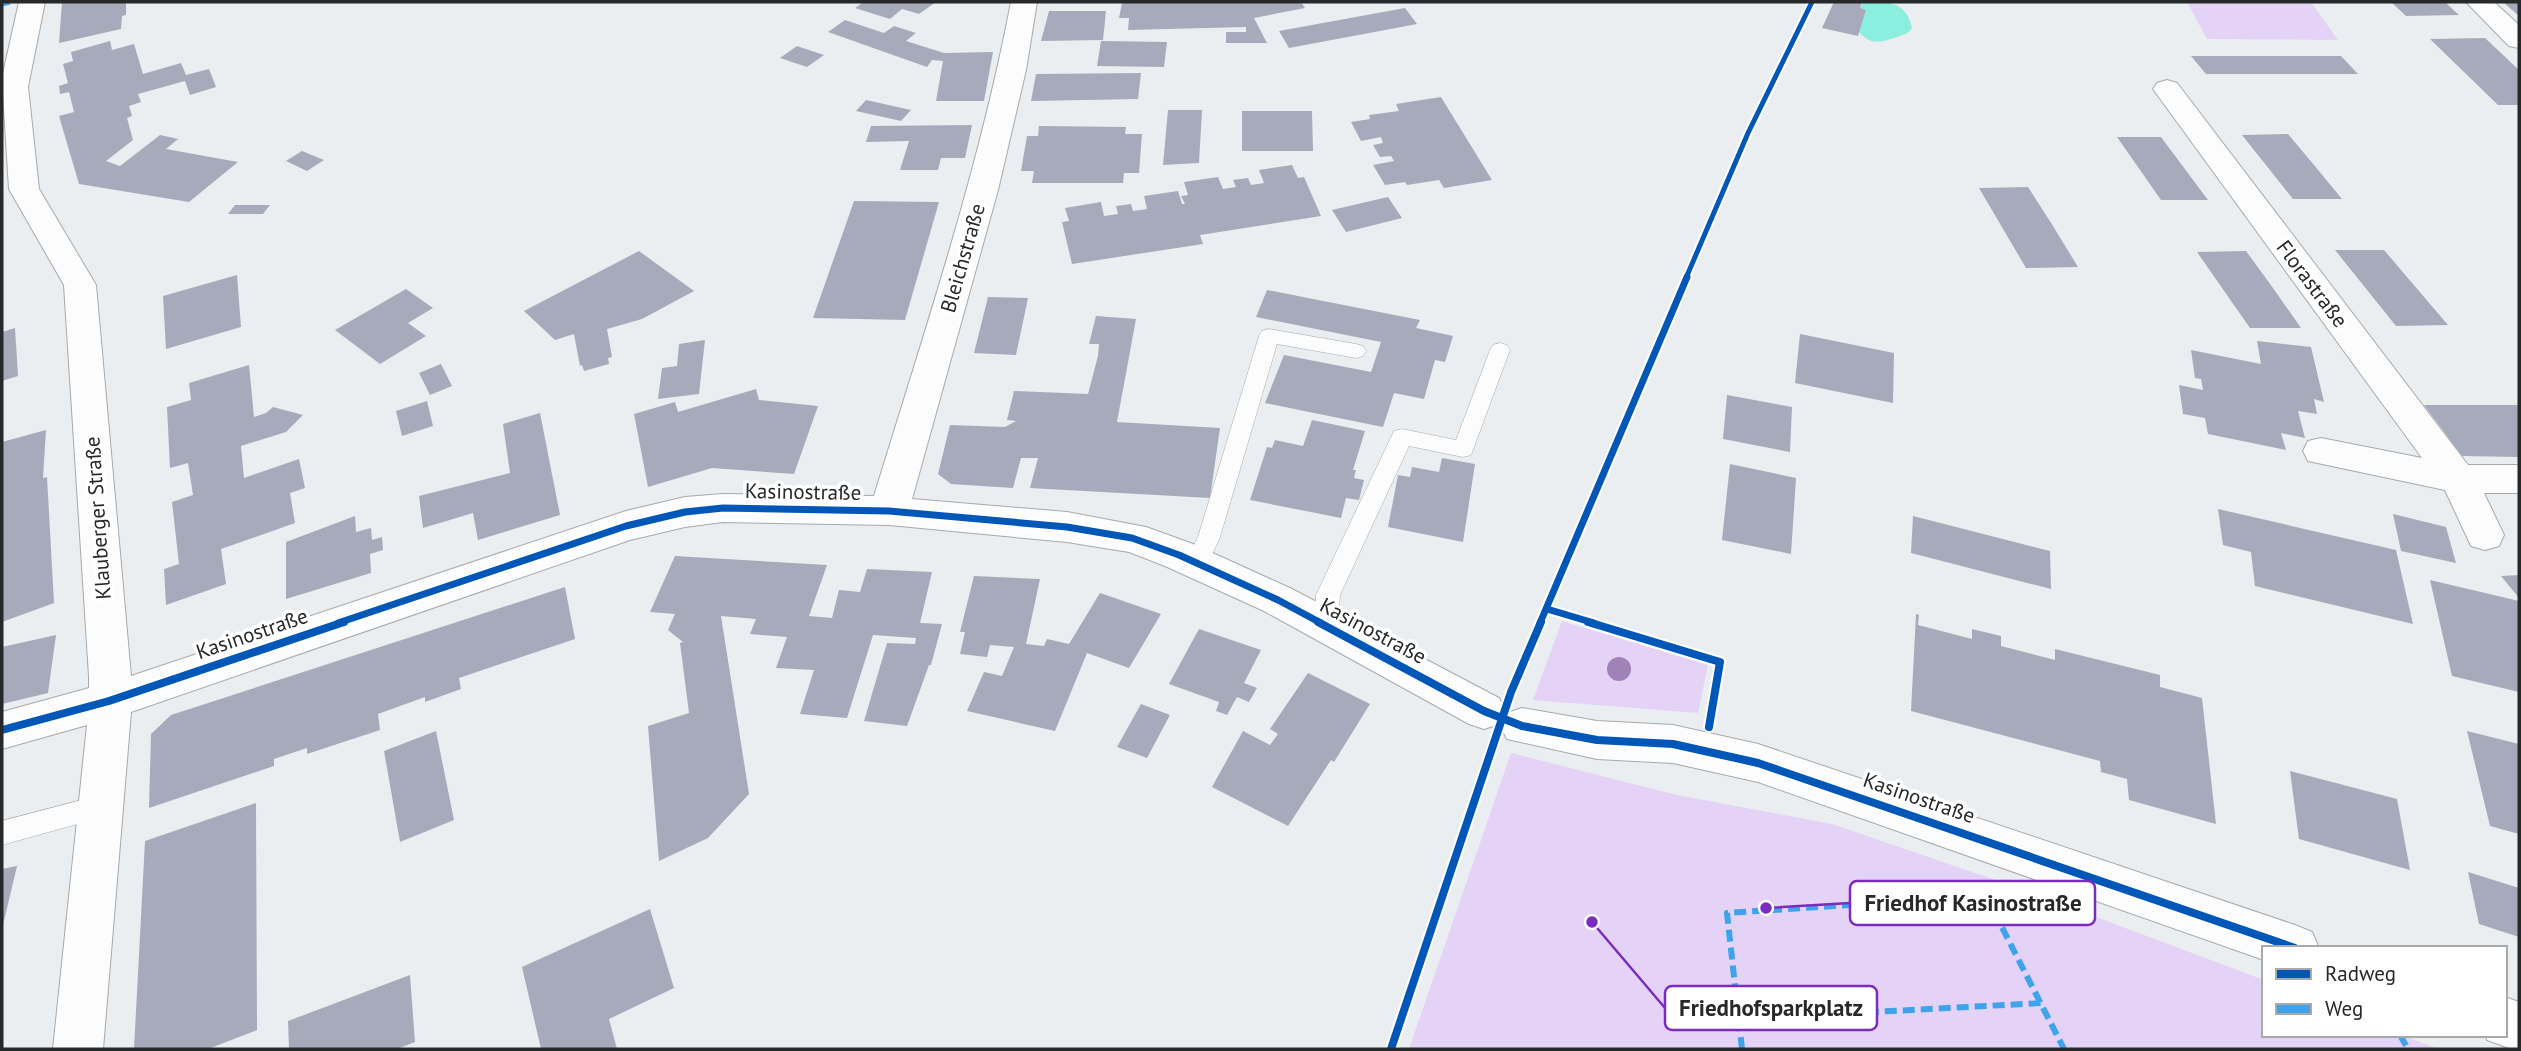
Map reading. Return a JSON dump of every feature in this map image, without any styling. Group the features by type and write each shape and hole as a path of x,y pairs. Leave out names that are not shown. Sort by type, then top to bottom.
{"street":[{"name":"Klauberger Straße","path":"32,2 14,87 13,195 80,285 110,676 101,807 78,1049"},
{"name":"Bleichstraße","path":"889,511 983,190 1012,70 1024,2"},
{"path":"2479,2 2519,40"},
{"name":"Florastraße","path":"2167,89 2458,479 2485,536"},
{"path":"2321,451 2458,479 2519,479"},
{"name":"Kasinostraße","path":"2,730 109,701 626,526 685,512 723,508 889,511 1067,527 1132,538 1197,564 1326,625 1503,719 1597,740 1673,744 1758,763 2289,946"}],"lane":[{"path":"1197,564 1209,537 1269,336 1356,351"},
{"path":"1326,625 1328,595 1402,437 1463,449 1500,350"},
{"path":"2,833 101,807"}],"shaded area":[{"path":"1863,2 1895,4 1905,12 1912,28 1905,34 1886,40 1877,42 1868,39 1859,32 1866,10 1860,8"},
{"path":"2187,2 2311,2 2338,40 2207,39"},
{"path":"1562,621 1708,665 1698,713 1533,700"},
{"path":"1511,753 1677,795 1832,824 2016,887 2262,979 2262,1037 2407,1037 2438,1049 1409,1049"}],"building":[{"path":"62,2 123,2 126,3 126,15 122,16 121,29 59,43"},
{"path":"864,2 936,2 919,14 902,9 890,19 855,8"},
{"path":"1301,2 1305,8 1254,18 1267,43 1226,43 1226,32 1246,32 1246,27 1128,30 1129,18 1119,18 1122,3"},
{"path":"1834,2 1862,2 1860,8 1866,10 1858,36 1822,28"},
{"path":"2391,2 2445,2 2459,15 2406,16"},
{"path":"2503,2 2519,2 2519,16"},
{"path":"1405,8 1417,24 1289,48 1279,31"},
{"path":"1049,11 1106,11 1103,40 1041,41"},
{"path":"845,20 884,33 894,26 916,33 906,41 944,53 993,52 984,101 936,101 943,61 932,60 927,67 828,32"},
{"path":"2485,38 2519,70 2519,105 2498,105 2430,39"},
{"path":"110,41 112,50 134,44 143,74 181,63 186,75 209,69 216,87 190,95 185,81 138,94 141,102 129,106 132,116 127,118 133,140 106,161 120,166 160,135 178,139 166,149 238,162 189,202 79,184 59,116 74,112 69,92 60,94 59,86 68,83 63,64 73,61 71,52"},
{"path":"1101,41 1167,42 1164,67 1097,66"},
{"path":"797,46 824,55 807,67 780,58"},
{"path":"2191,56 2341,56 2358,74 2206,74"},
{"path":"1141,73 1138,99 1031,101 1036,74"},
{"path":"1441,97 1492,180 1444,188 1439,180 1385,185 1373,165 1394,161 1391,156 1380,157 1373,145 1383,143 1381,137 1361,141 1351,122 1370,119 1369,115 1399,111 1396,104"},
{"path":"866,100 911,110 901,121 856,111"},
{"path":"1168,110 1202,110 1199,163 1163,165"},
{"path":"1242,111 1312,111 1313,151 1242,151"},
{"path":"972,125 965,158 941,158 938,170 900,170 909,141 866,142 871,126"},
{"path":"1039,126 1126,127 1125,134 1142,134 1139,173 1124,173 1123,183 1032,183 1034,171 1021,171 1027,136 1038,136"},
{"path":"2288,134 2342,199 2293,199 2242,135"},
{"path":"2117,137 2161,137 2208,200 2161,200"},
{"path":"302,151 324,160 307,171 286,161"},
{"path":"1292,165 1298,178 1304,177 1321,216 1200,235 1203,244 1072,264 1062,222 1069,221 1065,208 1101,202 1104,216 1118,214 1116,206 1131,204 1133,211 1147,209 1144,196 1178,191 1182,204 1185,204 1181,196 1188,195 1184,182 1218,177 1223,189 1236,187 1233,180 1248,178 1251,185 1264,183 1259,170"},
{"path":"2028,187 2078,267 2026,268 1979,188"},
{"path":"1388,197 1402,218 1346,232 1332,210"},
{"path":"854,201 939,202 905,320 813,318"},
{"path":"235,205 270,205 263,214 228,214"},
{"path":"2335,250 2384,250 2448,325 2396,326"},
{"path":"639,251 694,291 642,319 607,329 612,357 608,358 609,364 584,371 582,365 580,366 574,334 555,340 524,311"},
{"path":"2246,251 2301,328 2250,328 2197,252"},
{"path":"237,275 241,327 166,349 163,296"},
{"path":"406,289 433,308 408,323 426,336 380,364 335,330"},
{"path":"1267,290 1420,320 1416,328 1453,336 1445,362 1435,360 1424,399 1394,393 1383,427 1265,403 1284,355 1371,372 1381,342 1256,317"},
{"path":"988,297 1028,298 1016,355 974,353"},
{"path":"1096,316 1136,319 1117,422 1220,428 1210,498 1030,488 1038,458 1021,458 1013,488 951,484 938,474 950,425 1005,427 1016,421 1007,420 1014,391 1088,394 1098,356 1099,344 1089,344"},
{"path":"15,328 18,376 2,381 2,332"},
{"path":"1800,334 1894,353 1893,403 1795,383"},
{"path":"705,340 699,394 658,399 662,368 677,366 679,344"},
{"path":"2257,341 2311,347 2324,402 2314,399 2317,414 2298,411 2305,438 2281,433 2286,450 2208,434 2205,418 2183,414 2179,385 2203,390 2201,379 2195,378 2191,350 2261,364"},
{"path":"441,364 452,386 430,395 419,373"},
{"path":"249,365 254,417 273,407 303,415 286,432 241,446 244,478 299,459 305,488 290,493 295,523 221,549 226,584 166,605 164,569 179,564 172,502 193,495 188,463 170,468 167,407 191,400 189,383"},
{"path":"756,389 759,400 818,406 794,474 712,468 648,487 634,414 675,402 678,412"},
{"path":"1727,395 1792,407 1790,452 1723,439"},
{"path":"427,401 433,426 402,436 396,411"},
{"path":"2424,405 2519,405 2519,457 2462,456"},
{"path":"540,413 560,515 478,540 473,513 423,528 419,496 510,473 503,424"},
{"path":"1312,420 1365,431 1353,470 1356,470 1354,478 1364,480 1359,500 1346,498 1341,518 1250,500 1267,447 1272,448 1275,440 1303,446"},
{"path":"46,430 43,478 47,477 54,603 2,622 2,442"},
{"path":"1442,458 1475,464 1463,542 1388,527 1398,475 1410,477 1412,467 1439,472"},
{"path":"1730,464 1796,478 1791,554 1722,540"},
{"path":"2218,509 2396,550 2413,624 2255,586 2251,552 2223,545"},
{"path":"2393,514 2446,527 2456,563 2401,551"},
{"path":"355,516 356,532 371,528 372,540 382,537 383,550 370,554 371,573 286,599 286,542"},
{"path":"1913,516 2050,551 2051,589 1911,553"},
{"path":"675,556 827,565 809,616 832,618 839,590 860,592 867,569 932,572 920,623 942,624 931,665 907,726 864,721 887,643 915,644 916,638 873,635 847,718 800,714 814,670 776,668 787,637 750,634 756,619 721,616 749,794 708,838 659,861 648,726 689,713 680,643 683,642 668,630 675,614 650,612"},
{"path":"2519,575 2519,598 2501,576"},
{"path":"974,576 1040,579 1026,644 1044,646 1047,639 1069,644 1100,593 1161,614 1129,668 1087,653 1055,731 967,711 984,672 1002,676 1014,647 990,645 987,657 960,654 965,632 960,632"},
{"path":"2430,580 2519,601 2519,692 2452,676"},
{"path":"565,587 575,639 459,678 461,689 425,702 425,697 378,714 380,730 307,754 307,748 274,759 274,766 149,808 151,734 171,715"},
{"path":"1916,614 1919,615 1918,625 1972,639 1972,629 2001,636 2001,646 2055,660 2055,649 2160,675 2160,687 2202,698 2216,824 2129,800 2127,779 2101,772 2100,761 1911,711"},
{"path":"1199,629 1261,650 1244,683 1257,688 1249,702 1237,697 1227,715 1216,711 1219,702 1169,684"},
{"path":"56,635 48,693 2,704 2,647"},
{"path":"1308,673 1370,704 1334,762 1331,760 1288,826 1212,787 1243,731 1270,745 1278,734 1270,729"},
{"path":"1141,704 1170,715 1147,758 1117,747"},
{"path":"436,731 454,820 400,842 384,751"},
{"path":"2467,731 2519,744 2519,834 2490,826"},
{"path":"2290,771 2397,799 2410,870 2299,839"},
{"path":"256,803 257,1030 208,1049 134,1049 145,841"},
{"path":"17,866 3,925 2,925 2,869"},
{"path":"2468,872 2519,888 2519,937 2479,924"},
{"path":"650,909 674,988 609,1019 617,1049 541,1049 522,967"},
{"path":"410,975 415,1042 397,1049 289,1049 288,1021"}],"marked path":[{"path":"2,4 13,2"},
{"path":"1742,1049 1727,913 1986,896 2064,1049"},
{"path":"1741,1019 2042,1003"},
{"path":"2401,1037 2408,1049"}],"cycle path":[{"path":"1391,1049 1511,692 1748,133 1812,2"},
{"path":"2,730 109,701 626,526 685,512 723,508 889,511 1067,527 1132,538 1179,555 1278,600 1484,711 1522,726 1597,740 1673,744 1758,763 2289,946"},
{"path":"1547,609 1720,662 1709,727"}],"place":[{"name":"Friedhof Kasinostraße","path":"1766,908"},
{"name":"Friedhofsparkplatz","path":"1592,922"}]}
